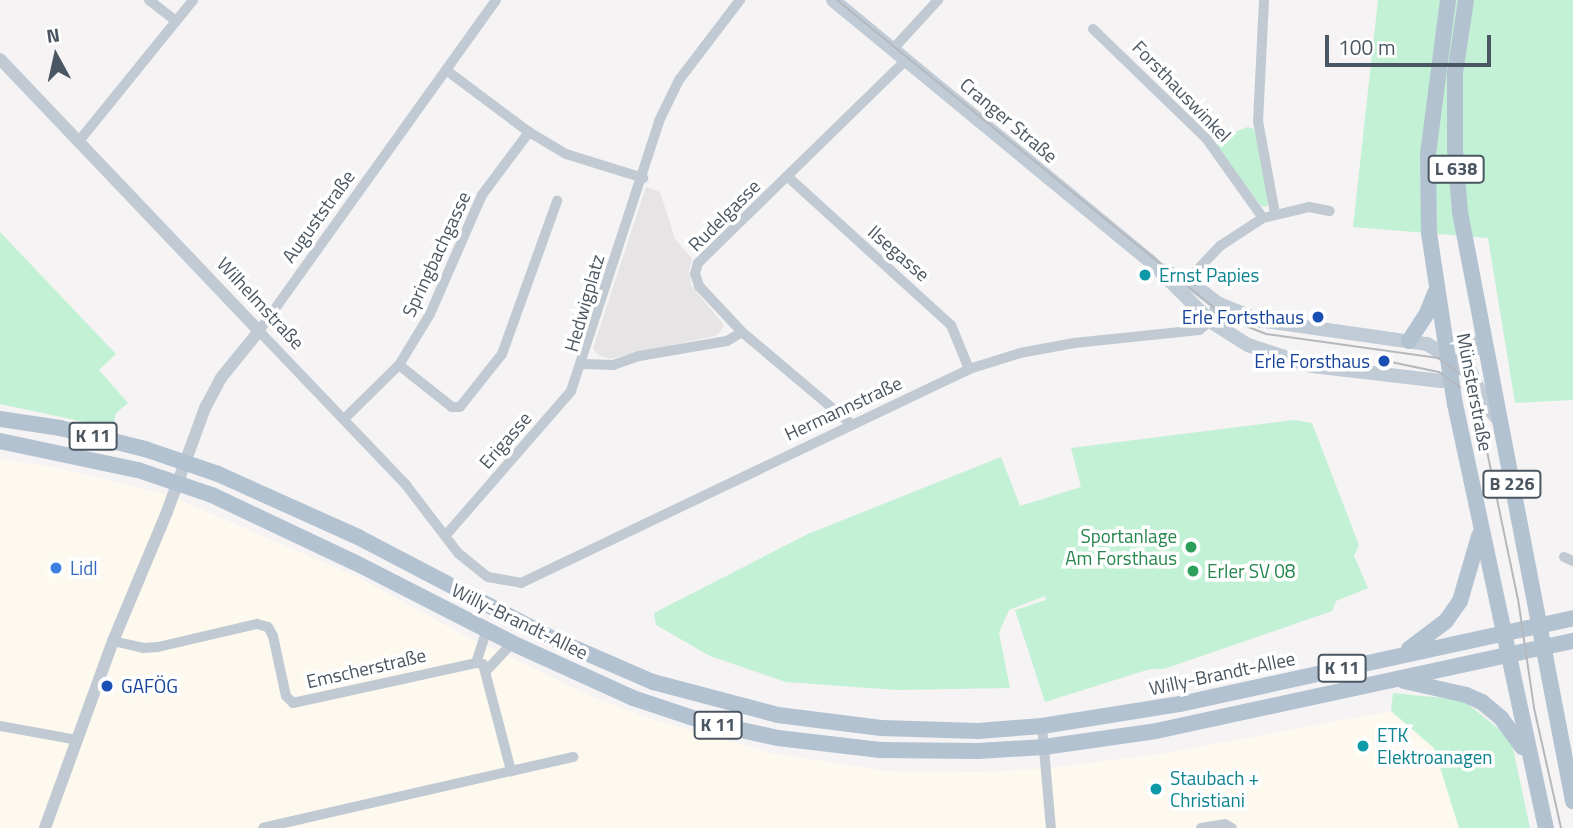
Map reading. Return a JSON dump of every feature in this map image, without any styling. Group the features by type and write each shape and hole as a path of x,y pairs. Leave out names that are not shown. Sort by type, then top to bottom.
{"main road":[{"name":"Cranger Straße","path":"833,0 1182,286 1258,320 1427,344 1446,354"},
{"name":"Münsterstraße","path":"1448,0 1428,153 1427,200 1436,287 1446,354 1456,370 1455,404 1531,769 1546,828"},
{"name":"Münsterstraße","path":"1466,0 1455,74 1455,149 1460,212 1482,338 1573,801"},
{"name":"Cranger Straße","path":"1182,286 1210,321 1262,351 1299,363 1441,381 1456,370"},
{"path":"1409,341 1427,313 1436,287"},
{"path":"1456,370 1482,338"},
{"name":"B 226","path":"1456,370 1475,377 1487,406 1498,419"},
{"path":"1421,380 1444,389 1455,404"},
{"name":"Willy-Brandt-Allee","path":"0,419 72,431 184,461 302,511 547,636 653,682 778,715 881,728 978,731 1042,726 1180,704 1573,618"},
{"name":"Willy-Brandt-Allee","path":"0,441 138,470 177,482 256,515 512,643 633,698 705,722 778,738 880,750 978,751 1044,747 1156,731 1573,641"},
{"path":"1399,655 1446,621 1460,601 1481,527"},
{"path":"1401,680 1466,695 1482,702 1502,718 1517,737 1531,769"}],"street":[{"path":"149,0 176,21"},
{"path":"79,141 193,0"},
{"name":"Auguststraße","path":"184,461 221,378 259,331 496,0"},
{"name":"Hedwigplatz","path":"740,0 679,80 659,121 583,364 613,365 639,356 727,341 742,332"},
{"path":"893,49 938,0"},
{"name":"Forsthauswinkel","path":"1264,0 1258,121 1275,214"},
{"name":"Forsthauswinkel","path":"1093,29 1110,42 1206,138 1263,218"},
{"name":"Wilhelmstraße","path":"0,59 406,485 458,553 488,577"},
{"name":"Rudelgasse","path":"850,423 742,332 699,286 695,274 698,263 906,60"},
{"path":"446,70 529,132 566,154 643,178"},
{"name":"Springbachgasse","path":"344,419 399,365 430,314 482,195 529,132"},
{"name":"Ilsegasse","path":"787,176 951,325 969,369"},
{"path":"399,365 452,407 460,407 502,354 557,201"},
{"path":"1182,286 1220,246 1263,218 1309,208 1330,211"},
{"path":"1210,321 1217,303"},
{"name":"Hermannstraße","path":"488,577 521,583 850,423 969,369 1020,354 1073,343 1199,330 1210,321"},
{"name":"Erigasse","path":"446,535 571,391 583,364"},
{"path":"45,828 113,641 184,461"},
{"name":"Emscherstraße","path":"113,641 143,648 158,647 257,624 268,627 273,636 286,696 293,703 476,663"},
{"path":"487,630 476,663 483,664 487,670 511,771"},
{"path":"487,670 512,643"},
{"path":"0,726 76,740"},
{"path":"1042,726 1051,828"},
{"path":"263,828 573,757"},
{"path":"1201,828 1225,824 1232,828"}],"shaded area":[{"path":"646,187 660,192 675,239 692,259 689,271 691,285 724,325 718,335 609,359 597,354 593,348"},
{"path":"0,459 53,467 168,495 360,578 458,632 593,697 651,719 771,753 886,771 982,772 1052,768 1166,753 1391,711 1434,748 1459,828 0,828"}],"green space":[{"path":"1378,0 1573,0 1573,400 1515,403 1488,238 1353,227"},
{"path":"1248,127 1254,129 1256,134 1269,203 1266,207 1261,206 1217,146 1220,137"},
{"path":"0,232 116,354 99,370 128,403 116,413 113,428 0,404"},
{"path":"1294,420 1312,423 1359,545 1354,556 1368,588 1336,601 1332,611 1164,669 1150,669 1045,702 1015,610 1046,600 1045,596 1009,610 999,633 1010,688 897,690 786,682 710,656 656,625 654,613 808,534 1001,457 1020,506 1081,487 1071,448"},
{"path":"1393,693 1463,700 1511,739 1530,828 1459,828 1434,748 1391,711"}],"tram line":[{"path":"837,0 1228,319 1266,334 1438,358 1461,375 1470,387 1479,413 1518,599 1534,708 1561,828"},
{"path":"1386,361 1439,372 1460,387"}],"place":[{"name":"Ernst Papies","path":"1145,275"},
{"name":"Erle Fortsthaus","path":"1318,317"},
{"name":"Erle Forsthaus","path":"1384,361"},
{"name":"Sportanlage Am Forsthaus","path":"1191,547"},
{"name":"Lidl","path":"56,568"},
{"name":"Erler SV 08","path":"1193,571"},
{"name":"GAFÖG","path":"107,686"},
{"name":"ETK Elektroanagen","path":"1363,746"},
{"name":"Staubach + Christiani","path":"1156,789"}]}
